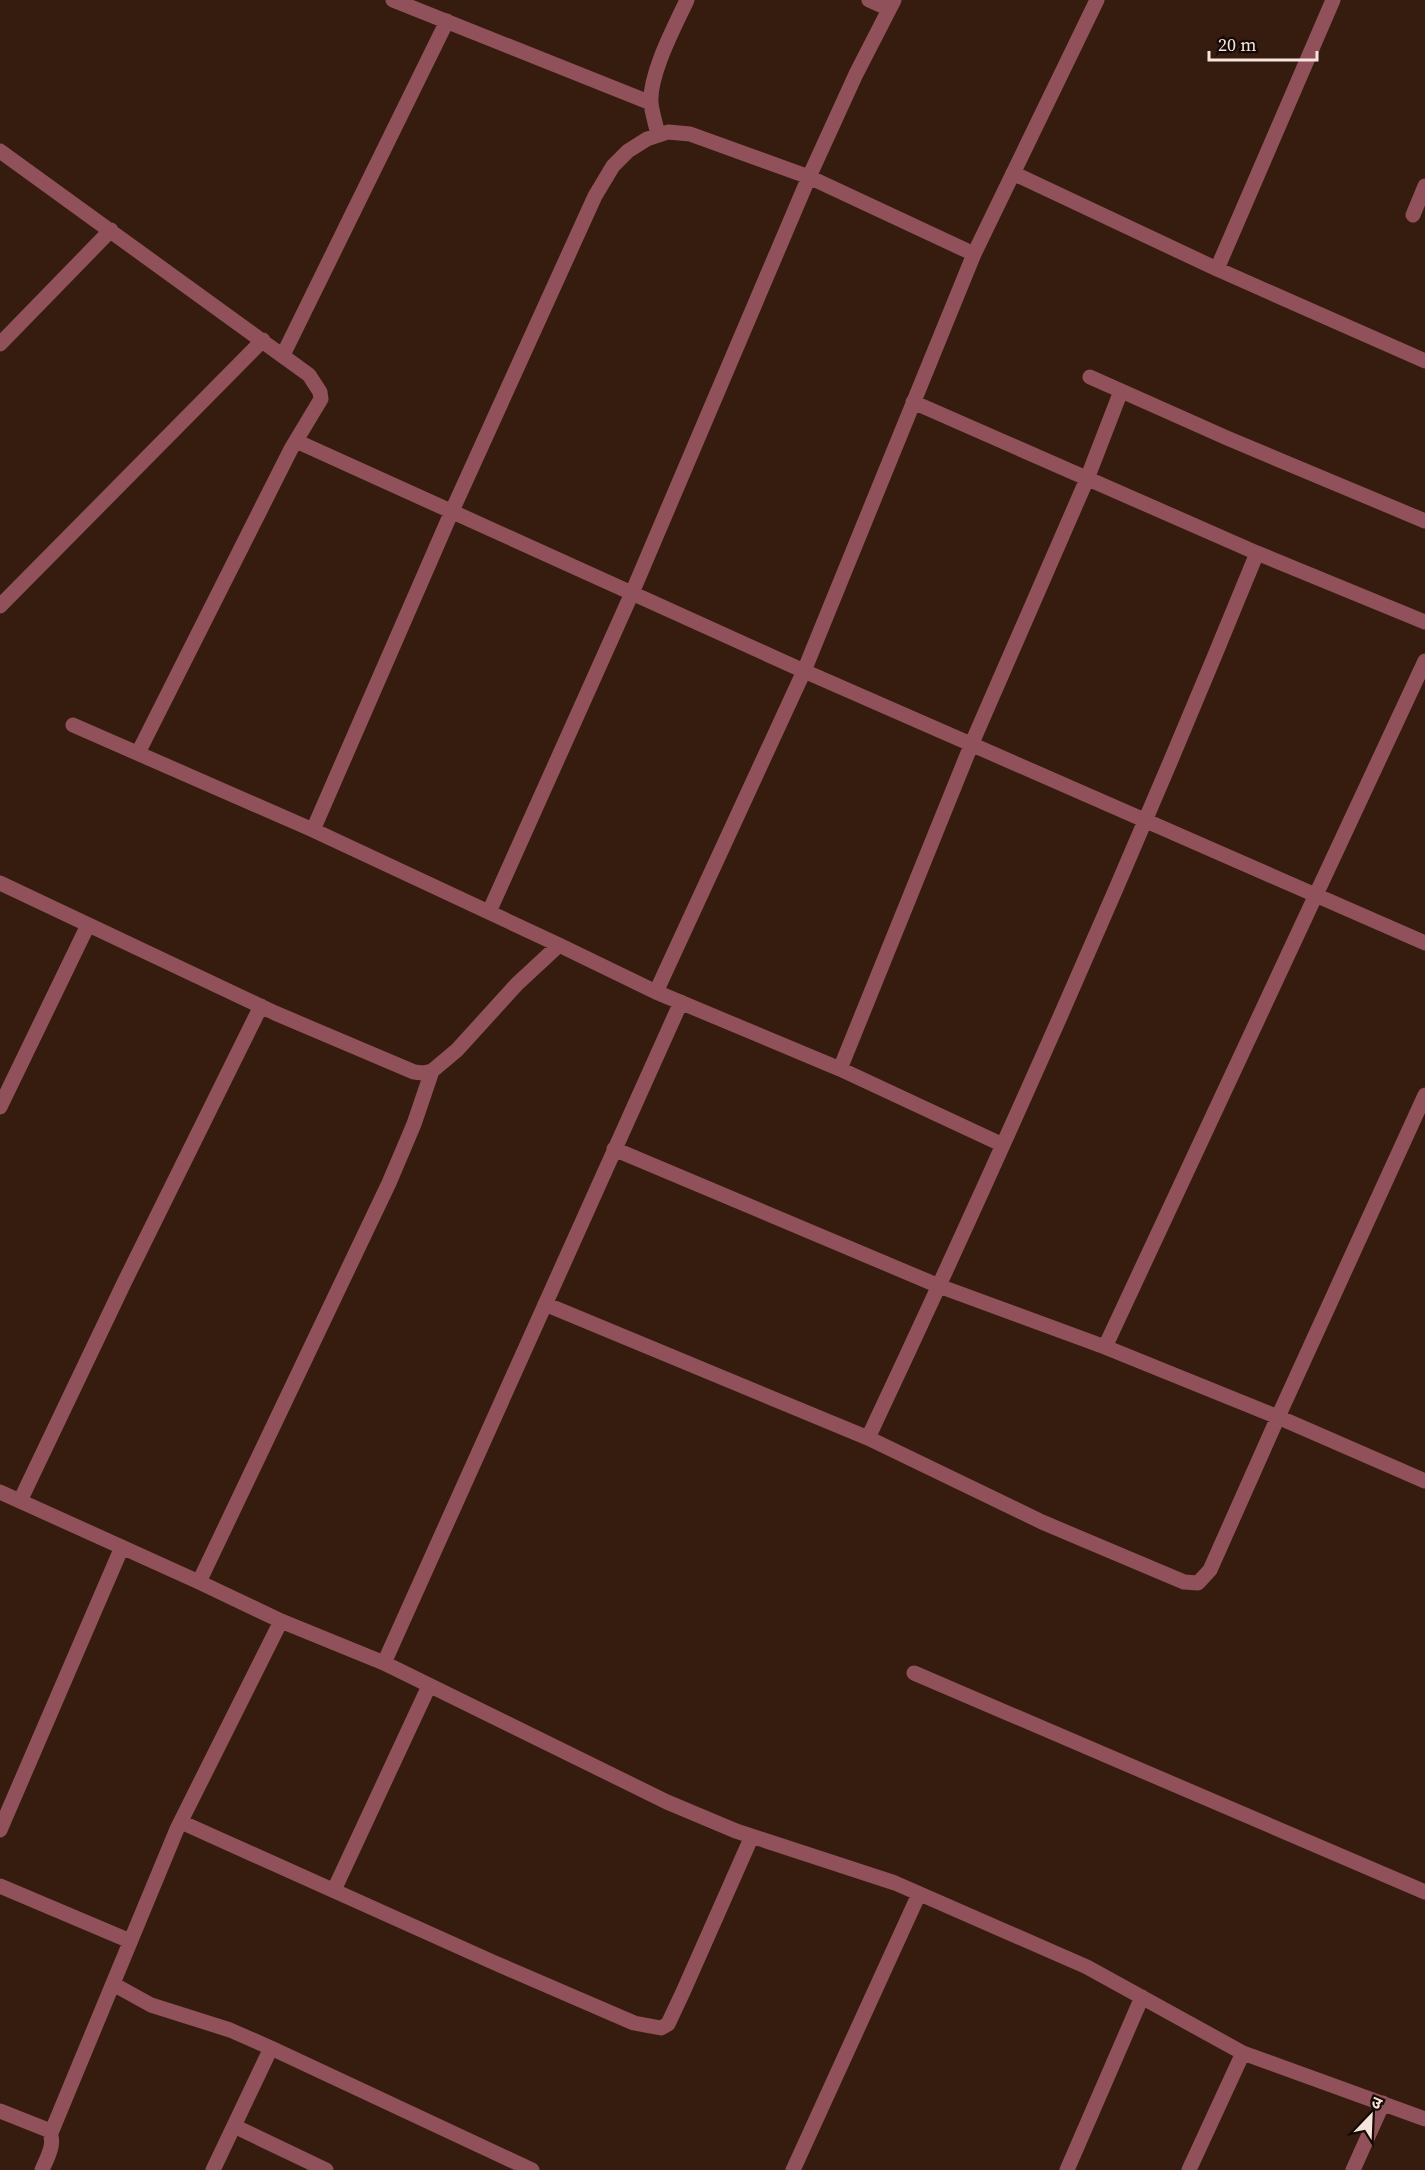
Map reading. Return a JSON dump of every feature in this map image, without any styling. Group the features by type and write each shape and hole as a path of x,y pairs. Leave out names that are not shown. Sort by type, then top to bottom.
{"street":[{"path":"393,0 651,103"},
{"path":"658,135 651,103 652,87 662,57 687,0"},
{"path":"489,912 632,593 808,177 891,5 868,0"},
{"path":"656,992 804,671 974,254 1097,0"},
{"path":"1217,269 1333,0"},
{"path":"282,355 447,21"},
{"path":"313,830 452,511 595,196 614,166 628,151 647,139 668,132 690,134 808,177 974,254"},
{"path":"0,151 263,340 309,375 320,392 321,399 296,441 138,753"},
{"path":"1013,173 1217,269 1425,361"},
{"path":"1413,215 1425,186"},
{"path":"0,344 111,230"},
{"path":"0,606 263,340"},
{"path":"1090,377 1227,438 1425,521"},
{"path":"840,1069 972,743 1087,479 1121,391"},
{"path":"913,402 1257,553 1425,622"},
{"path":"296,441 804,671 1425,943"},
{"path":"868,1438 1003,1145 1145,819 1257,553"},
{"path":"1105,1347 1425,660"},
{"path":"73,725 313,830 656,992 840,1069 1003,1145"},
{"path":"0,884 261,1006 414,1072 423,1073 432,1071 458,1050 517,984 559,945"},
{"path":"0,1107 88,925"},
{"path":"384,1663 681,1002"},
{"path":"21,1501 124,1283 261,1006"},
{"path":"200,1582 389,1183 414,1124 432,1071"},
{"path":"545,1304 868,1438 1104,1550 1184,1582 1198,1583 1210,1570 1425,1095"},
{"path":"614,1149 939,1286 1105,1347 1278,1417 1425,1481"},
{"path":"0,1492 281,1621 384,1663 667,1802 752,1836 895,1883 1087,1967 1243,2053 1425,2119"},
{"path":"0,1830 122,1547"},
{"path":"42,2170 51,2146 51,2133 181,1822 281,1621"},
{"path":"914,1673 1425,1892"},
{"path":"334,1890 429,1686"},
{"path":"181,1822 495,1964 624,2019 651,2028 661,2028 668,2024 752,1836"},
{"path":"0,1886 130,1941"},
{"path":"793,2170 919,1894"},
{"path":"113,1984 151,2005 230,2030 271,2048 532,2170"},
{"path":"1067,2170 1142,1997"},
{"path":"213,2170 271,2048"},
{"path":"1189,2170 1243,2053"},
{"path":"1353,2170 1383,2103"},
{"path":"0,2111 51,2133"},
{"path":"234,2126 326,2170"}]}
